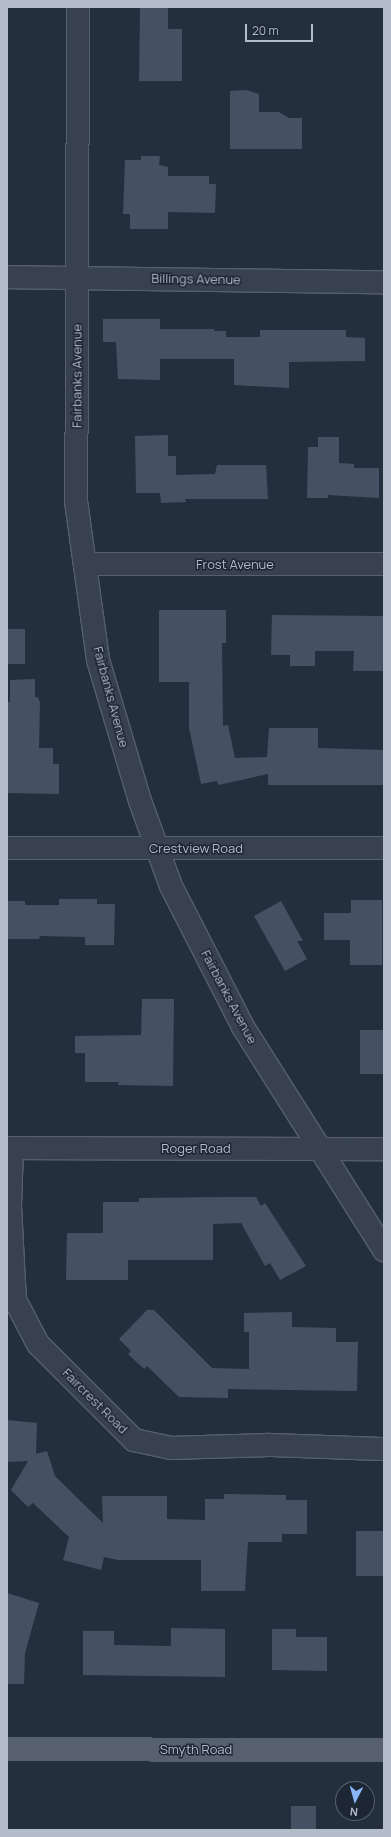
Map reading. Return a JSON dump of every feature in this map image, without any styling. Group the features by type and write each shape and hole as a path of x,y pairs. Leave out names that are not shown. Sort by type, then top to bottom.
{"main road":[{"name":"Smyth Road","path":"7,1749 384,1750"}],"street":[{"name":"Fairbanks Avenue","path":"78,7 76,501 86,564 98,660 140,801 171,886 243,1027 384,1250"},
{"name":"Billings Avenue","path":"7,277 384,282"},
{"name":"Frost Avenue","path":"86,564 384,564"},
{"name":"Crestview Road","path":"7,848 384,848"},
{"name":"Roger Road","path":"9,1148 384,1149"},
{"name":"Faircrest Road","path":"9,1148 10,1206 15,1300 38,1344 134,1440 171,1448 269,1445 384,1449"}],"building":[{"path":"140,7 168,7 168,29 182,29 182,81 139,81"},
{"path":"246,90 259,94 259,112 279,112 289,118 302,118 302,149 230,149 230,91"},
{"path":"141,156 160,156 159,165 168,167 168,176 209,176 209,184 216,184 215,213 168,212 168,229 130,229 130,214 123,214 125,160 141,160"},
{"path":"103,319 160,319 160,329 214,329 214,331 226,331 226,337 260,337 260,330 346,330 346,337 365,338 365,361 289,362 289,388 234,385 234,359 160,359 160,380 118,379 116,342 103,342"},
{"path":"168,435 168,456 176,456 176,475 215,474 217,465 266,465 268,499 185,499 186,502 161,503 160,493 136,493 135,436"},
{"path":"318,437 339,437 339,463 354,464 354,468 379,468 379,498 328,495 328,498 307,498 308,447 318,447"},
{"path":"159,610 226,610 226,643 222,643 223,726 228,725 235,758 267,757 269,728 318,728 318,748 384,750 384,785 268,785 268,774 218,785 217,781 201,784 189,728 189,682 159,682"},
{"path":"272,615 384,616 384,671 353,671 354,651 315,651 315,666 290,666 290,655 271,655"},
{"path":"7,629 25,629 25,664 7,664"},
{"path":"35,679 35,697 38,697 40,703 39,748 53,748 53,764 59,764 59,794 7,793 7,702 10,702 10,680"},
{"path":"59,899 97,899 97,904 115,904 114,945 85,945 85,937 40,936 39,939 7,939 7,901 25,901 25,905 59,905"},
{"path":"351,900 382,900 382,965 350,965 350,940 324,940 324,913 351,913"},
{"path":"281,901 303,941 297,941 307,959 285,971 254,916"},
{"path":"142,999 174,999 173,1086 118,1085 119,1082 85,1082 85,1053 75,1053 75,1036 141,1035"},
{"path":"360,1030 384,1030 384,1074 360,1074"},
{"path":"256,1197 261,1206 265,1203 306,1266 280,1280 270,1263 265,1266 241,1223 213,1224 213,1260 128,1260 128,1280 66,1280 67,1233 103,1233 103,1202 139,1202 139,1198"},
{"path":"147,1310 154,1310 212,1368 249,1369 249,1332 244,1332 244,1313 292,1312 292,1327 336,1328 336,1342 358,1342 357,1391 228,1389 228,1398 179,1397 147,1366 144,1369 128,1354 131,1351 119,1339"},
{"path":"7,1420 37,1423 36,1454 47,1451 55,1476 103,1523 102,1496 167,1496 167,1519 205,1520 205,1499 224,1499 224,1494 286,1495 286,1500 307,1500 307,1534 282,1534 282,1542 248,1542 245,1591 201,1591 201,1560 118,1560 104,1557 101,1570 63,1560 69,1537 33,1503 28,1507 11,1490 28,1461 7,1462"},
{"path":"356,1531 384,1531 384,1576 356,1576"},
{"path":"7,1593 39,1603 25,1653 24,1684 7,1684"},
{"path":"171,1628 225,1629 225,1677 83,1675 83,1631 114,1631 114,1645 171,1646"},
{"path":"272,1629 296,1629 296,1637 327,1637 327,1671 272,1670"},
{"path":"291,1806 316,1806 316,1830 291,1830"}]}
